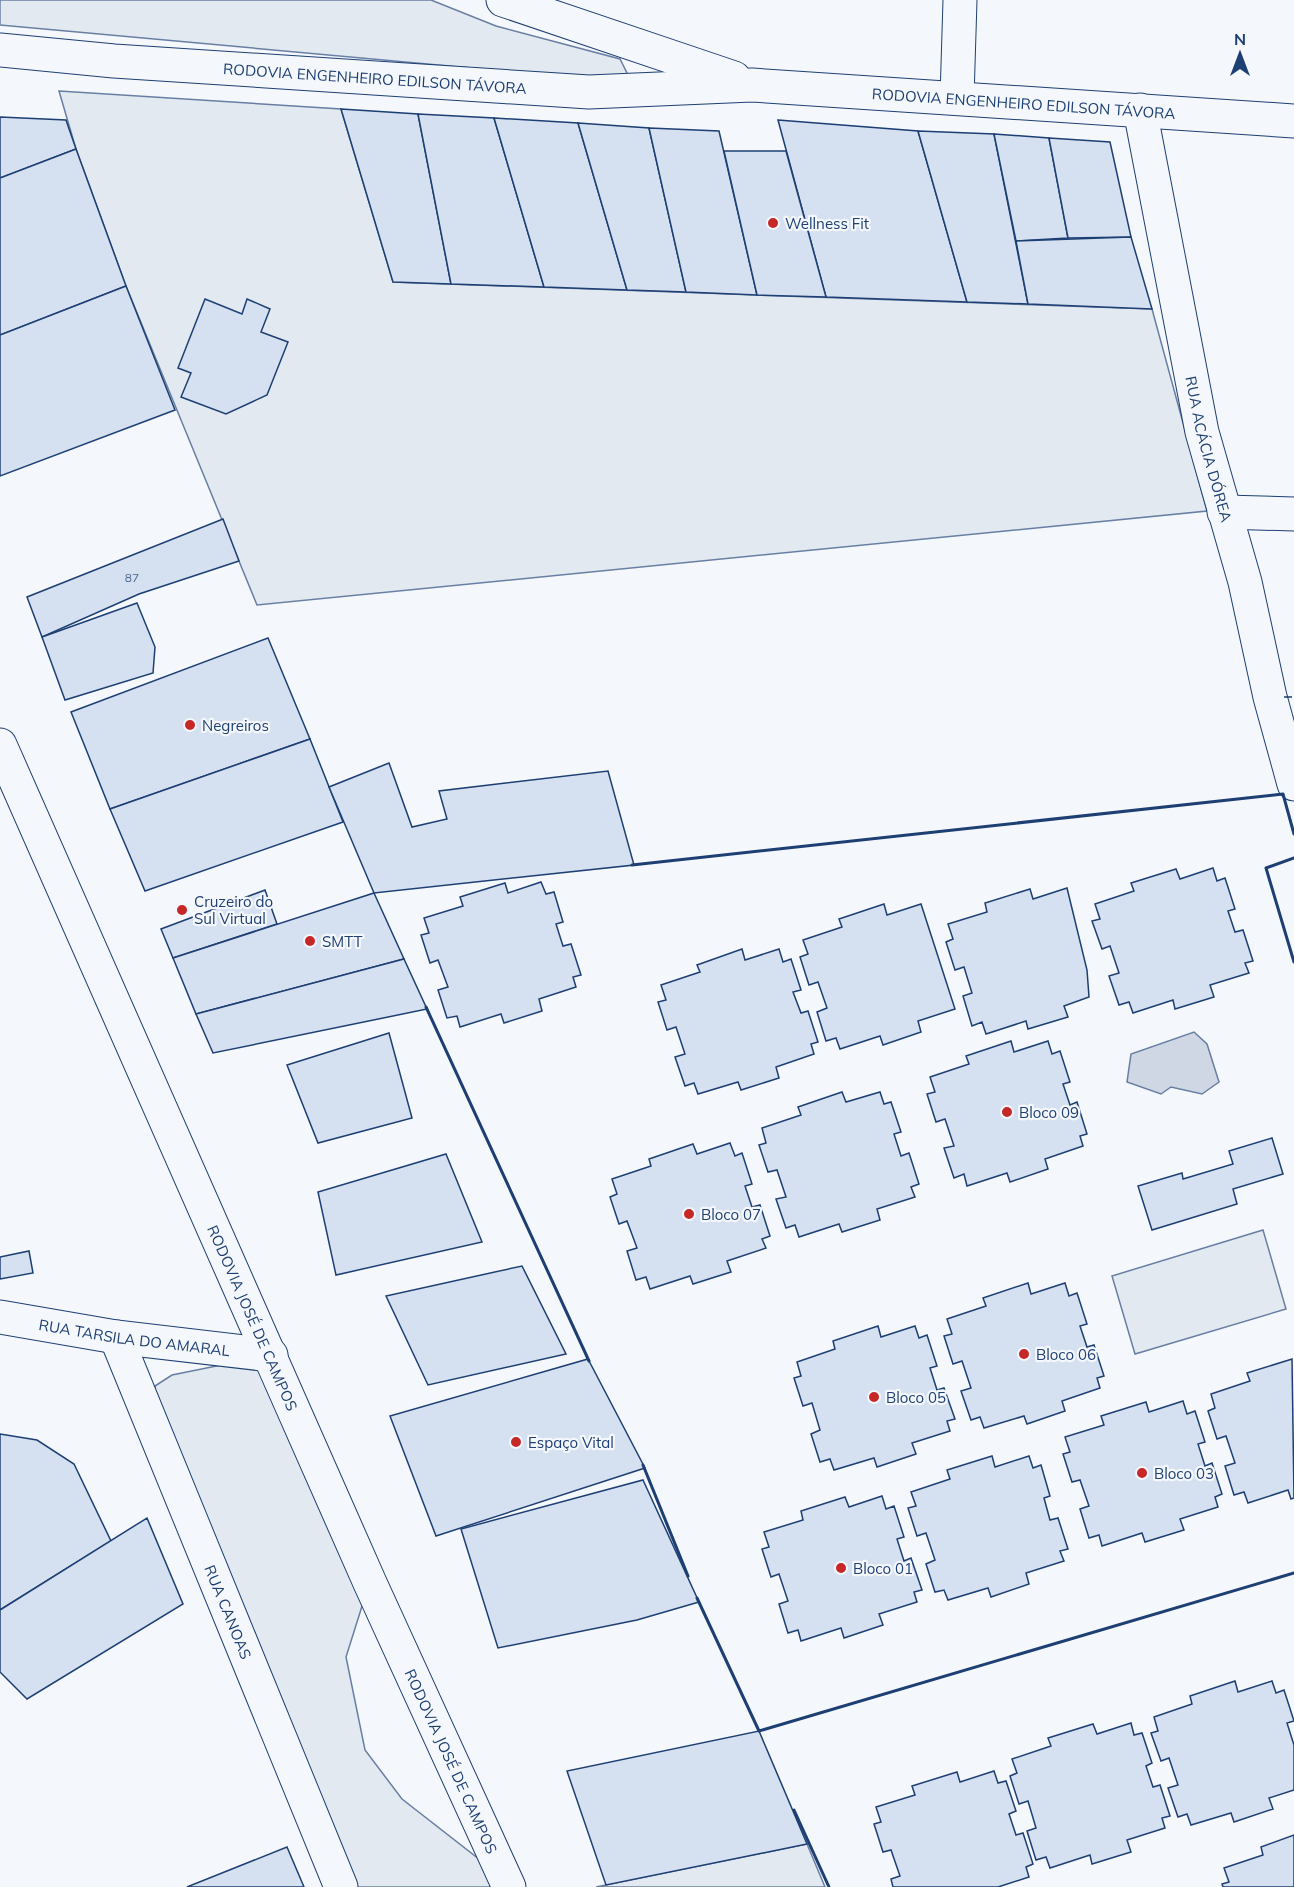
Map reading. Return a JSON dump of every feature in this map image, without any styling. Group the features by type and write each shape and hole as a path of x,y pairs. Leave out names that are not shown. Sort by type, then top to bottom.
{"main road":[{"name":"RODOVIA ENGENHEIRO EDILSON TÁVORA","path":"503,0 752,85"},
{"path":"957,98 960,0"},
{"name":"RODOVIA ENGENHEIRO EDILSON TÁVORA","path":"0,50 114,61 589,92 752,85 1294,121"},
{"name":"RUA ACÁCIA DÓREA","path":"1140,110 1202,432 1245,582 1270,697 1294,784"},
{"path":"1224,512 1294,514"},
{"name":"RODOVIA JOSÉ DE CAMPOS","path":"0,745 370,1583 509,1887"},
{"name":"RUA TARSILA DO AMARAL","path":"0,1317 116,1337 271,1355"},
{"name":"RUA CANOAS","path":"116,1337 341,1887"}],"shaded area":[{"path":"0,0 431,0 496,26 620,59 627,73 615,81 0,25"},
{"path":"59,91 341,109 393,282 1152,309 1207,511 257,605 126,286 76,149"},
{"path":"1194,1032 1207,1044 1219,1082 1202,1094 1171,1087 1161,1094 1127,1082 1131,1054"},
{"path":"1263,1230 1286,1309 1135,1354 1112,1276"},
{"path":"271,1355 363,1603 346,1657 365,1750 402,1799 507,1881 509,1887 342,1887 157,1406 155,1386 172,1375"},
{"path":"807,1844 825,1887 596,1887"}],"building":[{"path":"341,109 418,114 451,284 393,282"},
{"path":"418,114 494,118 544,287 451,284"},
{"path":"0,117 66,120 76,149 0,178"},
{"path":"494,118 578,123 627,290 544,287"},
{"path":"778,120 918,131 967,302 826,297"},
{"path":"578,123 649,128 686,292 627,290"},
{"path":"649,128 719,131 757,295 686,292"},
{"path":"918,131 994,134 1028,304 967,302"},
{"path":"994,134 1049,138 1068,238 1016,241"},
{"path":"1049,138 1110,142 1131,237 1068,238"},
{"path":"76,149 126,286 0,335 0,178"},
{"name":"Wellness Fit","path":"724,151 786,151 826,297 757,295"},
{"path":"1131,237 1152,309 1028,304 1016,241"},
{"path":"126,286 175,410 0,476 0,335"},
{"path":"205,299 242,314 247,299 270,309 261,332 288,342 267,395 226,414 181,397 191,373 178,368"},
{"path":"223,519 239,561 139,594 42,637 27,597"},
{"path":"137,603 155,647 153,673 65,700 42,637"},
{"name":"Negreiros","path":"268,638 310,739 110,809 71,712"},
{"name":"Negreiros","path":"310,739 343,822 145,891 110,809"},
{"path":"389,763 412,827 447,819 439,791 608,771 634,865 374,893 329,787"},
{"path":"1213,868 1217,881 1225,878 1235,909 1228,911 1235,932 1243,930 1253,961 1245,963 1249,973 1210,985 1214,997 1175,1009 1173,1000 1133,1013 1129,1002 1119,1005 1109,976 1119,973 1110,946 1102,949 1092,921 1100,919 1095,904 1134,891 1131,883 1176,869 1180,879"},
{"path":"541,882 546,894 554,892 563,922 556,924 563,946 571,944 581,975 573,977 576,987 539,999 542,1011 504,1023 501,1014 460,1027 457,1016 447,1018 438,990 448,987 438,960 430,963 421,935 429,933 424,918 463,906 460,897 505,883 508,893"},
{"path":"1067,888 1087,970 1089,997 1064,1006 1068,1017 1028,1029 1026,1021 986,1034 982,1022 972,1026 963,996 972,993 964,967 955,970 946,942 953,939 948,924 987,912 985,903 1030,889 1033,899"},
{"path":"265,890 277,924 173,958 161,929"},
{"name":"SMTT","path":"374,893 404,959 196,1014 173,958"},
{"path":"884,904 887,915 921,904 955,1009 918,1021 921,1032 883,1045 880,1036 840,1049 836,1038 826,1041 817,1012 827,1008 818,982 809,985 800,957 808,954 803,940 842,927 839,919"},
{"path":"742,949 745,960 779,949 783,962 791,959 801,990 793,992 801,1013 808,1011 818,1042 811,1044 814,1054 776,1067 779,1078 741,1090 738,1082 698,1094 694,1083 685,1086 675,1057 685,1054 676,1027 667,1030 658,1002 666,1000 661,985 700,972 697,965"},
{"path":"404,959 427,1009 213,1053 196,1014"},
{"path":"389,1033 412,1118 318,1143 287,1065"},
{"name":"Bloco 09","path":"1011,1041 1014,1052 1048,1041 1052,1054 1060,1051 1070,1082 1063,1084 1070,1105 1077,1102 1087,1134 1080,1136 1083,1146 1045,1159 1048,1169 1010,1182 1007,1173 967,1186 964,1174 954,1178 944,1148 954,1146 945,1119 936,1122 927,1094 935,1092 930,1077 969,1064 966,1056"},
{"path":"842,1092 846,1102 880,1092 884,1104 891,1102 901,1132 894,1134 901,1156 909,1153 919,1184 911,1187 915,1197 877,1209 880,1220 842,1232 839,1224 799,1237 795,1225 786,1228 776,1199 786,1197 777,1170 768,1172 759,1145 766,1143 762,1128 801,1115 798,1107"},
{"path":"1272,1138 1283,1174 1233,1189 1237,1204 1152,1230 1138,1186 1182,1173 1183,1179 1233,1164 1229,1151"},
{"name":"Bloco 07","path":"730,1143 735,1156 742,1153 752,1184 745,1186 752,1207 760,1205 770,1236 762,1239 766,1248 727,1261 731,1272 693,1284 690,1276 650,1289 646,1277 636,1280 627,1251 637,1248 627,1221 619,1224 610,1197 617,1194 612,1179 651,1166 649,1159 693,1144 697,1154"},
{"path":"446,1154 482,1242 336,1275 318,1192"},
{"path":"29,1251 33,1273 0,1279 0,1257"},
{"path":"522,1266 566,1354 428,1385 386,1296"},
{"name":"Bloco 06","path":"1028,1283 1031,1294 1065,1283 1069,1296 1077,1293 1087,1324 1080,1326 1087,1347 1094,1345 1104,1376 1097,1378 1100,1388 1062,1401 1065,1411 1027,1424 1024,1416 984,1428 980,1417 971,1420 961,1391 971,1388 962,1361 953,1364 944,1336 952,1334 947,1319 986,1306 983,1298"},
{"name":"Bloco 05","path":"878,1326 881,1337 915,1326 919,1338 927,1335 937,1366 930,1368 937,1390 944,1388 955,1419 947,1421 950,1431 912,1443 916,1454 877,1467 874,1458 834,1470 830,1459 820,1462 811,1434 820,1430 812,1403 803,1406 794,1378 801,1376 797,1362 835,1349 833,1341"},
{"name":"Espaço Vital","path":"588,1359 645,1468 436,1536 390,1416"},
{"path":"1292,1359 1294,1498 1291,1499 1288,1490 1248,1503 1244,1492 1234,1495 1225,1466 1235,1463 1226,1436 1217,1439 1208,1411 1215,1408 1211,1394 1250,1381 1247,1373"},
{"name":"Bloco 03","path":"1183,1401 1187,1414 1195,1411 1205,1442 1198,1444 1205,1466 1212,1463 1222,1494 1215,1497 1218,1507 1180,1519 1184,1530 1145,1542 1142,1533 1102,1546 1099,1535 1089,1538 1080,1509 1089,1506 1080,1480 1072,1482 1063,1454 1070,1452 1065,1437 1104,1425 1101,1416 1146,1402 1149,1412"},
{"path":"0,1434 37,1440 74,1464 111,1541 0,1610"},
{"path":"992,1456 995,1467 1029,1456 1033,1468 1041,1465 1050,1496 1044,1498 1050,1520 1058,1518 1068,1549 1060,1551 1064,1561 1026,1573 1029,1584 991,1597 988,1588 948,1600 944,1590 935,1592 926,1564 935,1560 926,1533 917,1536 908,1508 916,1506 911,1492 950,1479 947,1470"},
{"path":"643,1480 699,1602 637,1620 498,1648 461,1529"},
{"name":"Bloco 01","path":"882,1496 886,1509 894,1506 904,1537 897,1539 904,1561 911,1558 922,1590 914,1592 917,1602 879,1614 883,1625 844,1638 841,1628 801,1641 798,1630 788,1633 779,1604 788,1601 779,1574 771,1577 762,1549 769,1547 764,1532 803,1520 801,1511 845,1497 849,1507"},
{"path":"147,1518 183,1604 27,1699 0,1672 0,1610"},
{"path":"1235,1681 1238,1692 1272,1681 1276,1693 1284,1690 1294,1721 1287,1723 1294,1745 1294,1790 1269,1798 1273,1809 1234,1822 1231,1813 1191,1825 1187,1814 1178,1817 1168,1788 1178,1785 1169,1758 1161,1761 1151,1733 1158,1731 1154,1717 1192,1704 1190,1696"},
{"path":"1131,1723 1134,1735 1142,1733 1152,1763 1146,1766 1153,1787 1160,1785 1170,1816 1162,1818 1165,1828 1127,1840 1131,1852 1092,1864 1090,1855 1050,1868 1046,1857 1036,1860 1027,1831 1036,1828 1028,1801 1019,1804 1010,1776 1017,1773 1012,1759 1051,1746 1048,1738 1093,1724 1097,1734"},
{"path":"759,1731 807,1844 606,1885 567,1771"},
{"path":"994,1771 998,1783 1006,1781 1016,1811 1009,1814 1016,1835 1023,1833 1033,1864 1026,1867 1029,1877 998,1887 893,1887 891,1879 900,1876 891,1850 883,1852 874,1824 881,1822 876,1807 915,1795 912,1786 957,1772 960,1782"},
{"path":"1294,1835 1294,1887 1223,1887 1222,1884 1229,1882 1224,1868 1263,1855 1261,1847"},
{"path":"287,1847 304,1887 187,1887"}],"fence":[{"path":"1284,697 1294,697"}],"wall":[{"path":"632,865 1283,794 1294,834"},
{"path":"1294,858 1266,868 1294,962"},
{"path":"426,1007 589,1361"},
{"path":"643,1465 688,1576"},
{"path":"697,1598 759,1731 1294,1573"},
{"path":"794,1810 829,1887"}],"place":[{"name":"Wellness Fit","path":"773,223"},
{"name":"Negreiros","path":"190,725"},
{"name":"Cruzeiro do Sul Virtual","path":"182,910"},
{"name":"SMTT","path":"310,941"},
{"name":"Bloco 09","path":"1007,1112"},
{"name":"Bloco 07","path":"689,1214"},
{"name":"Bloco 06","path":"1024,1354"},
{"name":"Bloco 05","path":"874,1397"},
{"name":"Espaço Vital","path":"516,1442"},
{"name":"Bloco 03","path":"1142,1473"},
{"name":"Bloco 01","path":"841,1568"}]}
